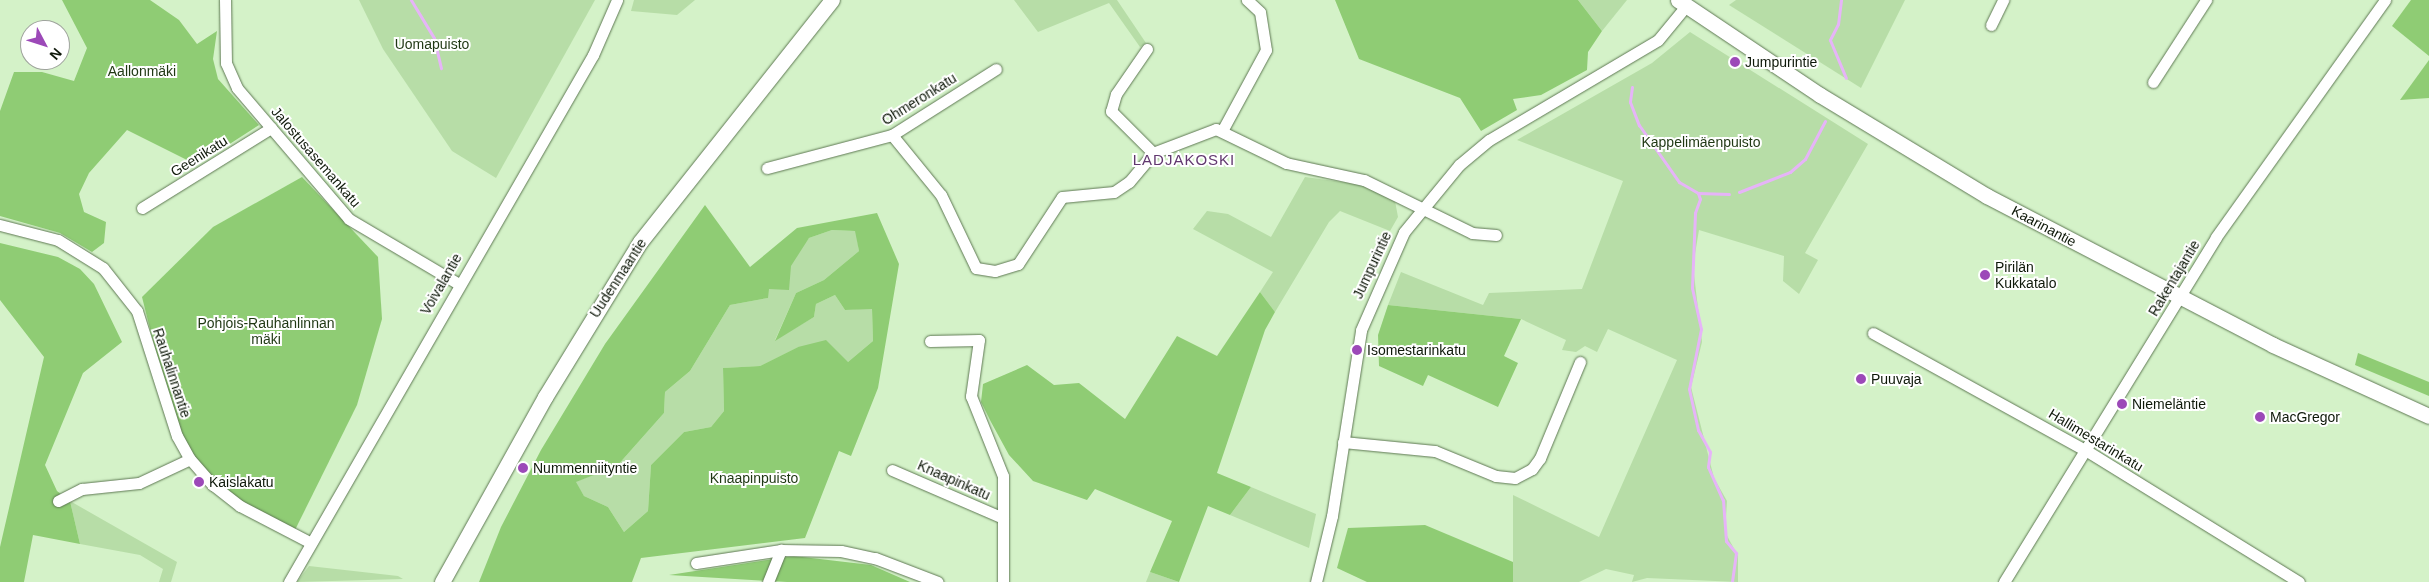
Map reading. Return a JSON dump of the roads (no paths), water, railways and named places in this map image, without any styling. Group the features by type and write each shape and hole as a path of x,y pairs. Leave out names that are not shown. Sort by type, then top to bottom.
{"main road":[{"name":"Uudenmaantie","path":"442,582 545,397 640,242 832,0"},
{"name":"Kaarinantie","path":"1682,3 1927,161 2180,298 2429,416"}],"street":[{"name":"Jalostusasemankatu","path":"225,0 227,72 270,128 356,225 459,284"},
{"name":"Voivalantie","path":"289,582 459,284 594,55 617,0"},
{"path":"1222,131 1266,50 1260,12 1247,0"},
{"path":"1990,25 2003,0"},
{"path":"2153,82 2206,0"},
{"name":"Rakentajantie","path":"2004,582 2087,451 2216,236 2378,2"},
{"name":"Jumpurintie","path":"1316,582 1332,516 1354,359 1369,305 1390,257 1425,213 1459,165 1489,140 1658,40 1682,3"},
{"path":"1147,49 1116,94 1111,111 1153,152"},
{"name":"Ohmeronkatu","path":"767,168 892,135 996,69"},
{"name":"Geenikatu","path":"142,208 270,128"},
{"path":"892,135 940,195 976,268 995,271 1018,264 1062,197 1122,188 1153,152 1202,132 1222,131 1286,163 1364,180 1425,213 1472,233 1496,235"},
{"name":"Rauhalinnantie","path":"0,225 58,240 80,251 120,287 136,311 177,436 190,459 213,485 240,506 311,543"},
{"name":"Hallimestarinkatu","path":"1873,333 2087,451 2299,582"},
{"path":"930,341 979,340 971,396 1000,465 1003,518 1003,582"},
{"path":"1343,442 1435,451 1496,476 1515,478 1532,469 1540,458 1580,362"},
{"path":"58,501 82,489 138,483 190,459"},
{"name":"Knaapinkatu","path":"892,470 1003,518"},
{"path":"768,582 781,550"},
{"path":"696,563 781,550 857,554 938,582"}],"waterway":[{"path":"411,0 434,38 441,68"},
{"path":"1841,0 1838,24 1830,40 1846,78"},
{"path":"1632,87 1630,102 1639,125 1679,182 1698,193 1700,199 1695,213 1692,288 1701,329 1689,389 1698,430 1710,452 1708,467 1723,500 1726,541 1736,553 1732,582"},
{"path":"1739,192 1790,172 1805,159 1825,121"},
{"path":"1698,193 1729,194"}],"place":[{"name":"Jumpurintie","path":"1735,62"},
{"name":"Pirilän Kukkatalo","path":"1985,275"},
{"name":"Isomestarinkatu","path":"1357,350"},
{"name":"Puuvaja","path":"1861,379"},
{"name":"Niemeläntie","path":"2122,404"},
{"name":"MacGregor","path":"2260,417"},
{"name":"Nummenniityntie","path":"523,468"},
{"name":"Kaislakatu","path":"199,482"}],"district":[{"name":"LADJAKOSKI","path":"1184,160"}],"park label":[{"name":"Uomapuisto","path":"432,44"},
{"name":"Aallonmäki","path":"142,71"},
{"name":"Kappelimäenpuisto","path":"1701,142"},
{"name":"Pohjois-Rauhanlinnan mäki","path":"266,332"},
{"name":"Knaapinpuisto","path":"754,478"}]}
